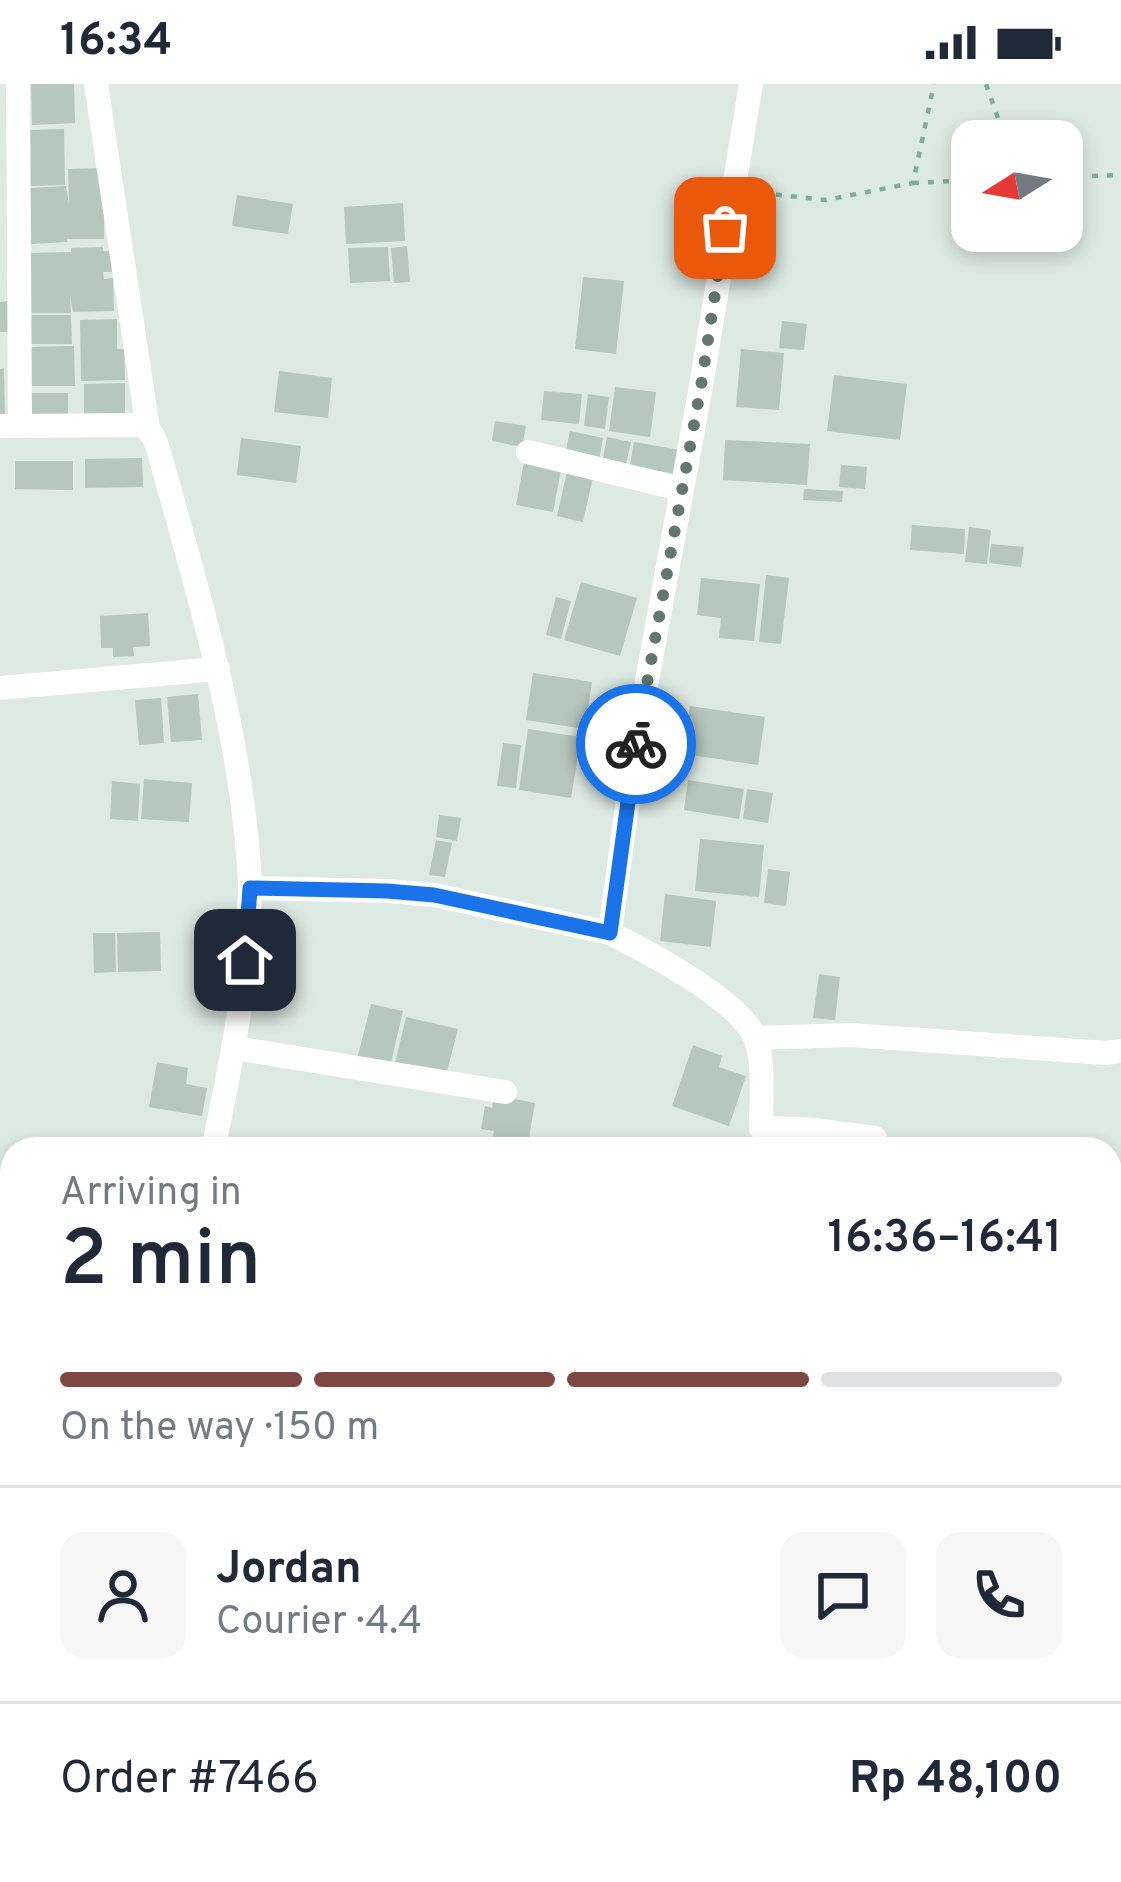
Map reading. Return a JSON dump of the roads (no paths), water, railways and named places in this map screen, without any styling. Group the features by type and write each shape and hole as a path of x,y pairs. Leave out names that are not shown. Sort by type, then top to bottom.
{"street":[{"path":"18,84 10,426 129,424 148,429"},
{"path":"96,84 148,429 159,452 218,670 250,888 235,1048 216,1137"},
{"path":"610,933 635,746 751,84"},
{"path":"528,452 681,489"},
{"path":"0,688 218,670"},
{"path":"250,888 434,895 610,933 708,989 757,1038 759,1137"},
{"path":"757,1038 850,1035 1121,1052"},
{"path":"235,1048 505,1092"},
{"path":"765,1137 806,1130 866,1137"}]}
